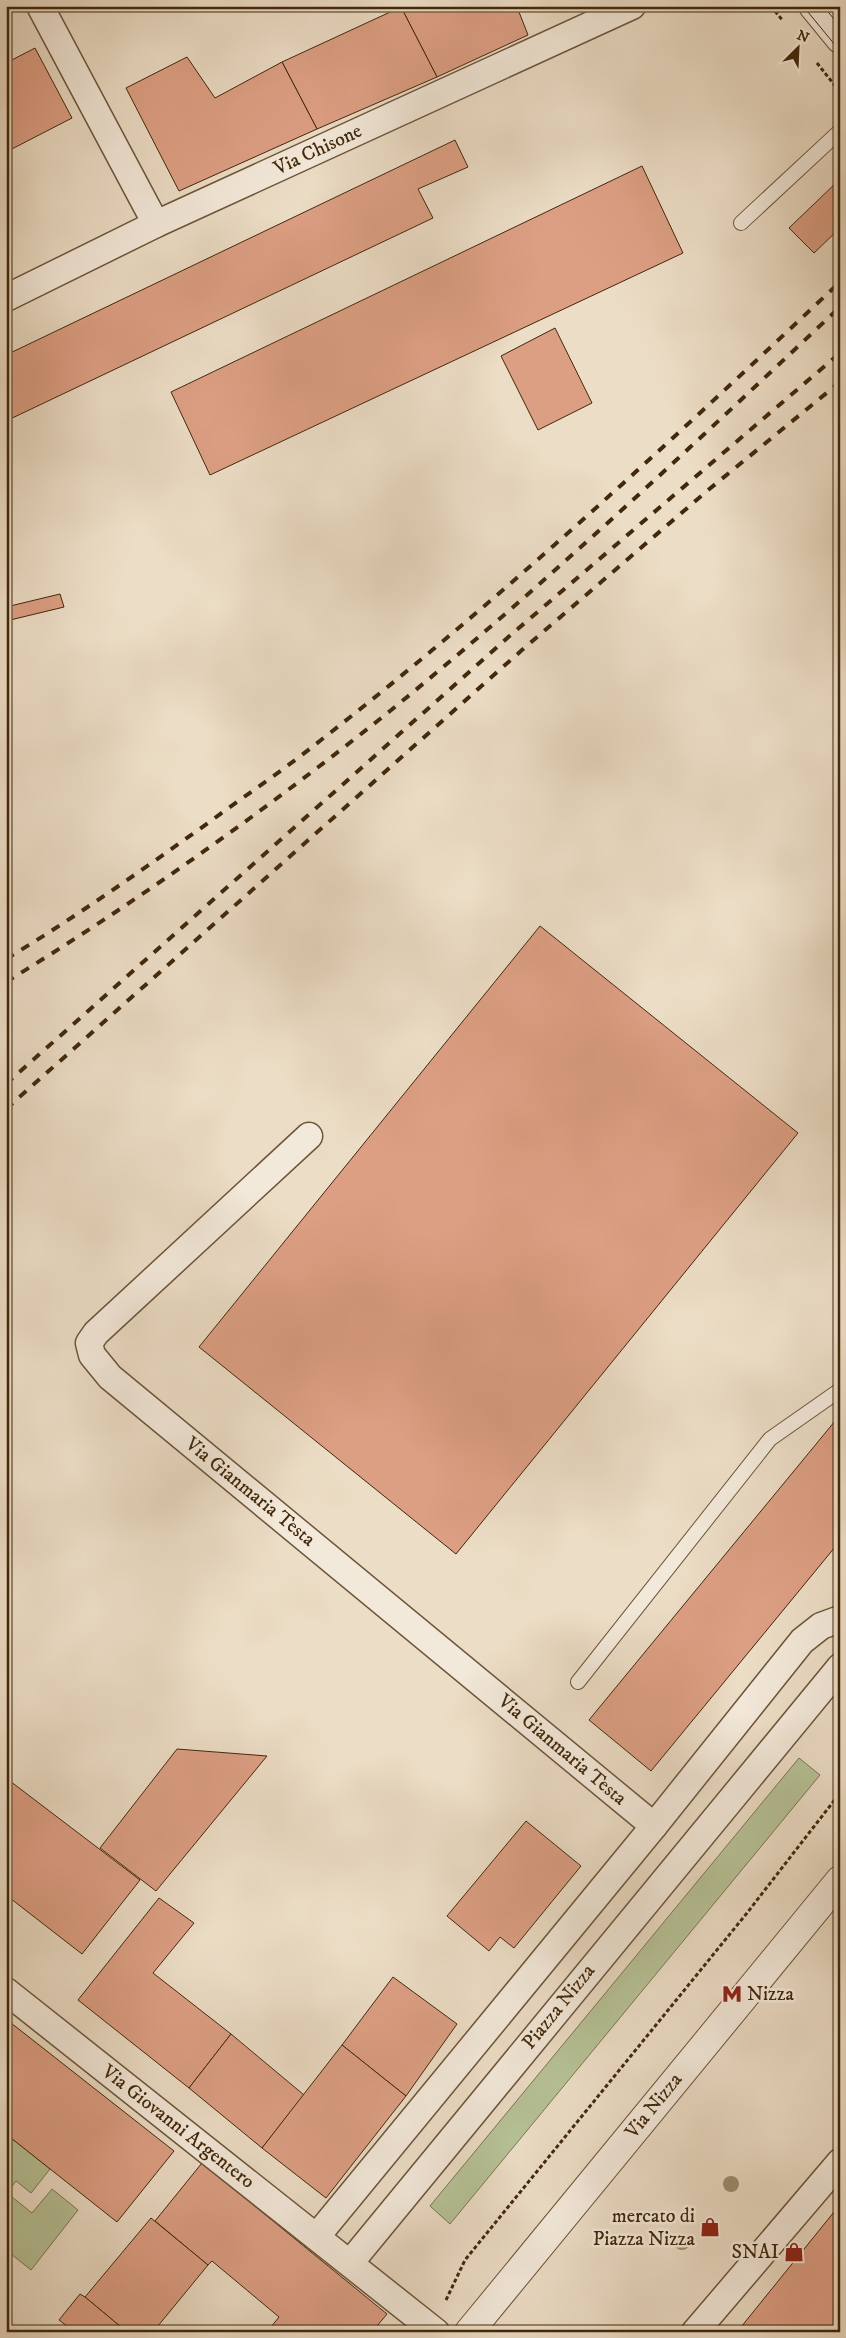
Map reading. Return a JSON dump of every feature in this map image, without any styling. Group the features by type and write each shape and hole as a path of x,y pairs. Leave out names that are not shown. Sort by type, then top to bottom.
{"street":[{"path":"40,6 156,224"},
{"name":"Via Chisone","path":"6,298 156,224 632,6"},
{"path":"813,6 839,39"},
{"name":"Via Gianmaria Testa","path":"309,1136 96,1333 89,1343 92,1355 110,1376 654,1826"},
{"name":"Piazza Nizza","path":"316,2236 654,1826 802,1641 821,1626 840,1619"},
{"name":"Piazza Nizza","path":"350,2263 840,1667"},
{"name":"Via Nizza","path":"469,2332 840,1880"},
{"name":"Via Giovanni Argentero","path":"6,1991 350,2263"},
{"path":"695,2332 840,2162"},
{"path":"350,2263 434,2330"}],"lane":[{"path":"741,223 840,131"},
{"path":"578,1682 770,1439 840,1390"}],"path":[{"path":"813,59 840,92"},
{"path":"434,2330 465,2260 747,1913 840,1793"}],"green space":[{"path":"799,1758 820,1775 450,2224 430,2206"},
{"path":"6,2134 50,2169 31,2193 16,2181 7,2193 32,2213 52,2189 78,2210 31,2270 6,2250"}],"building":[{"path":"513,6 519,12 528,35 437,77 401,7"},
{"path":"401,7 437,77 317,129 282,62"},
{"path":"35,48 72,118 6,152 6,63"},
{"path":"187,57 215,98 282,62 317,129 179,191 126,88"},
{"path":"455,140 468,167 418,189 433,218 6,421 6,355"},
{"path":"642,166 683,253 210,475 171,392"},
{"path":"838,181 840,183 840,228 814,253 789,228"},
{"path":"555,328 592,403 538,430 501,356"},
{"path":"60,594 64,607 6,621 6,607"},
{"path":"540,926 798,1133 456,1554 199,1347"},
{"path":"840,1415 840,1541 651,1771 589,1720"},
{"path":"177,1749 267,1756 156,1891 100,1848"},
{"path":"6,1778 140,1880 82,1954 6,1895"},
{"path":"526,1821 581,1866 514,1948 500,1937 489,1951 447,1916"},
{"path":"159,1898 194,1923 153,1973 231,2034 189,2088 78,2000"},
{"path":"393,1977 457,2024 406,2096 342,2045"},
{"path":"6,2019 174,2151 117,2222 6,2134"},
{"path":"231,2034 304,2095 262,2148 189,2088"},
{"path":"342,2045 406,2096 326,2198 262,2148"},
{"path":"202,2163 387,2314 372,2332 267,2332 279,2317 212,2261 208,2265 155,2221"},
{"path":"838,2207 840,2322 832,2332 737,2332"},
{"path":"151,2218 208,2265 153,2332 127,2332 85,2297"},
{"path":"80,2294 127,2332 70,2332 72,2330 59,2320"}],"tram line":[{"path":"803,6 840,51"},
{"path":"823,6 840,26"}],"railway":[{"path":"6,959 134,876 294,761 389,686 586,517 840,282"},
{"path":"6,982 202,853 298,783 390,711 562,564 840,307"},
{"path":"6,1084 513,633 840,353"},
{"path":"6,1109 522,650 707,491 840,382"}],"place":[{"name":"Nizza","path":"732,1994"},
{"name":"mercato di Piazza Nizza","path":"710,2227"},
{"name":"SNAI","path":"794,2252"}]}
